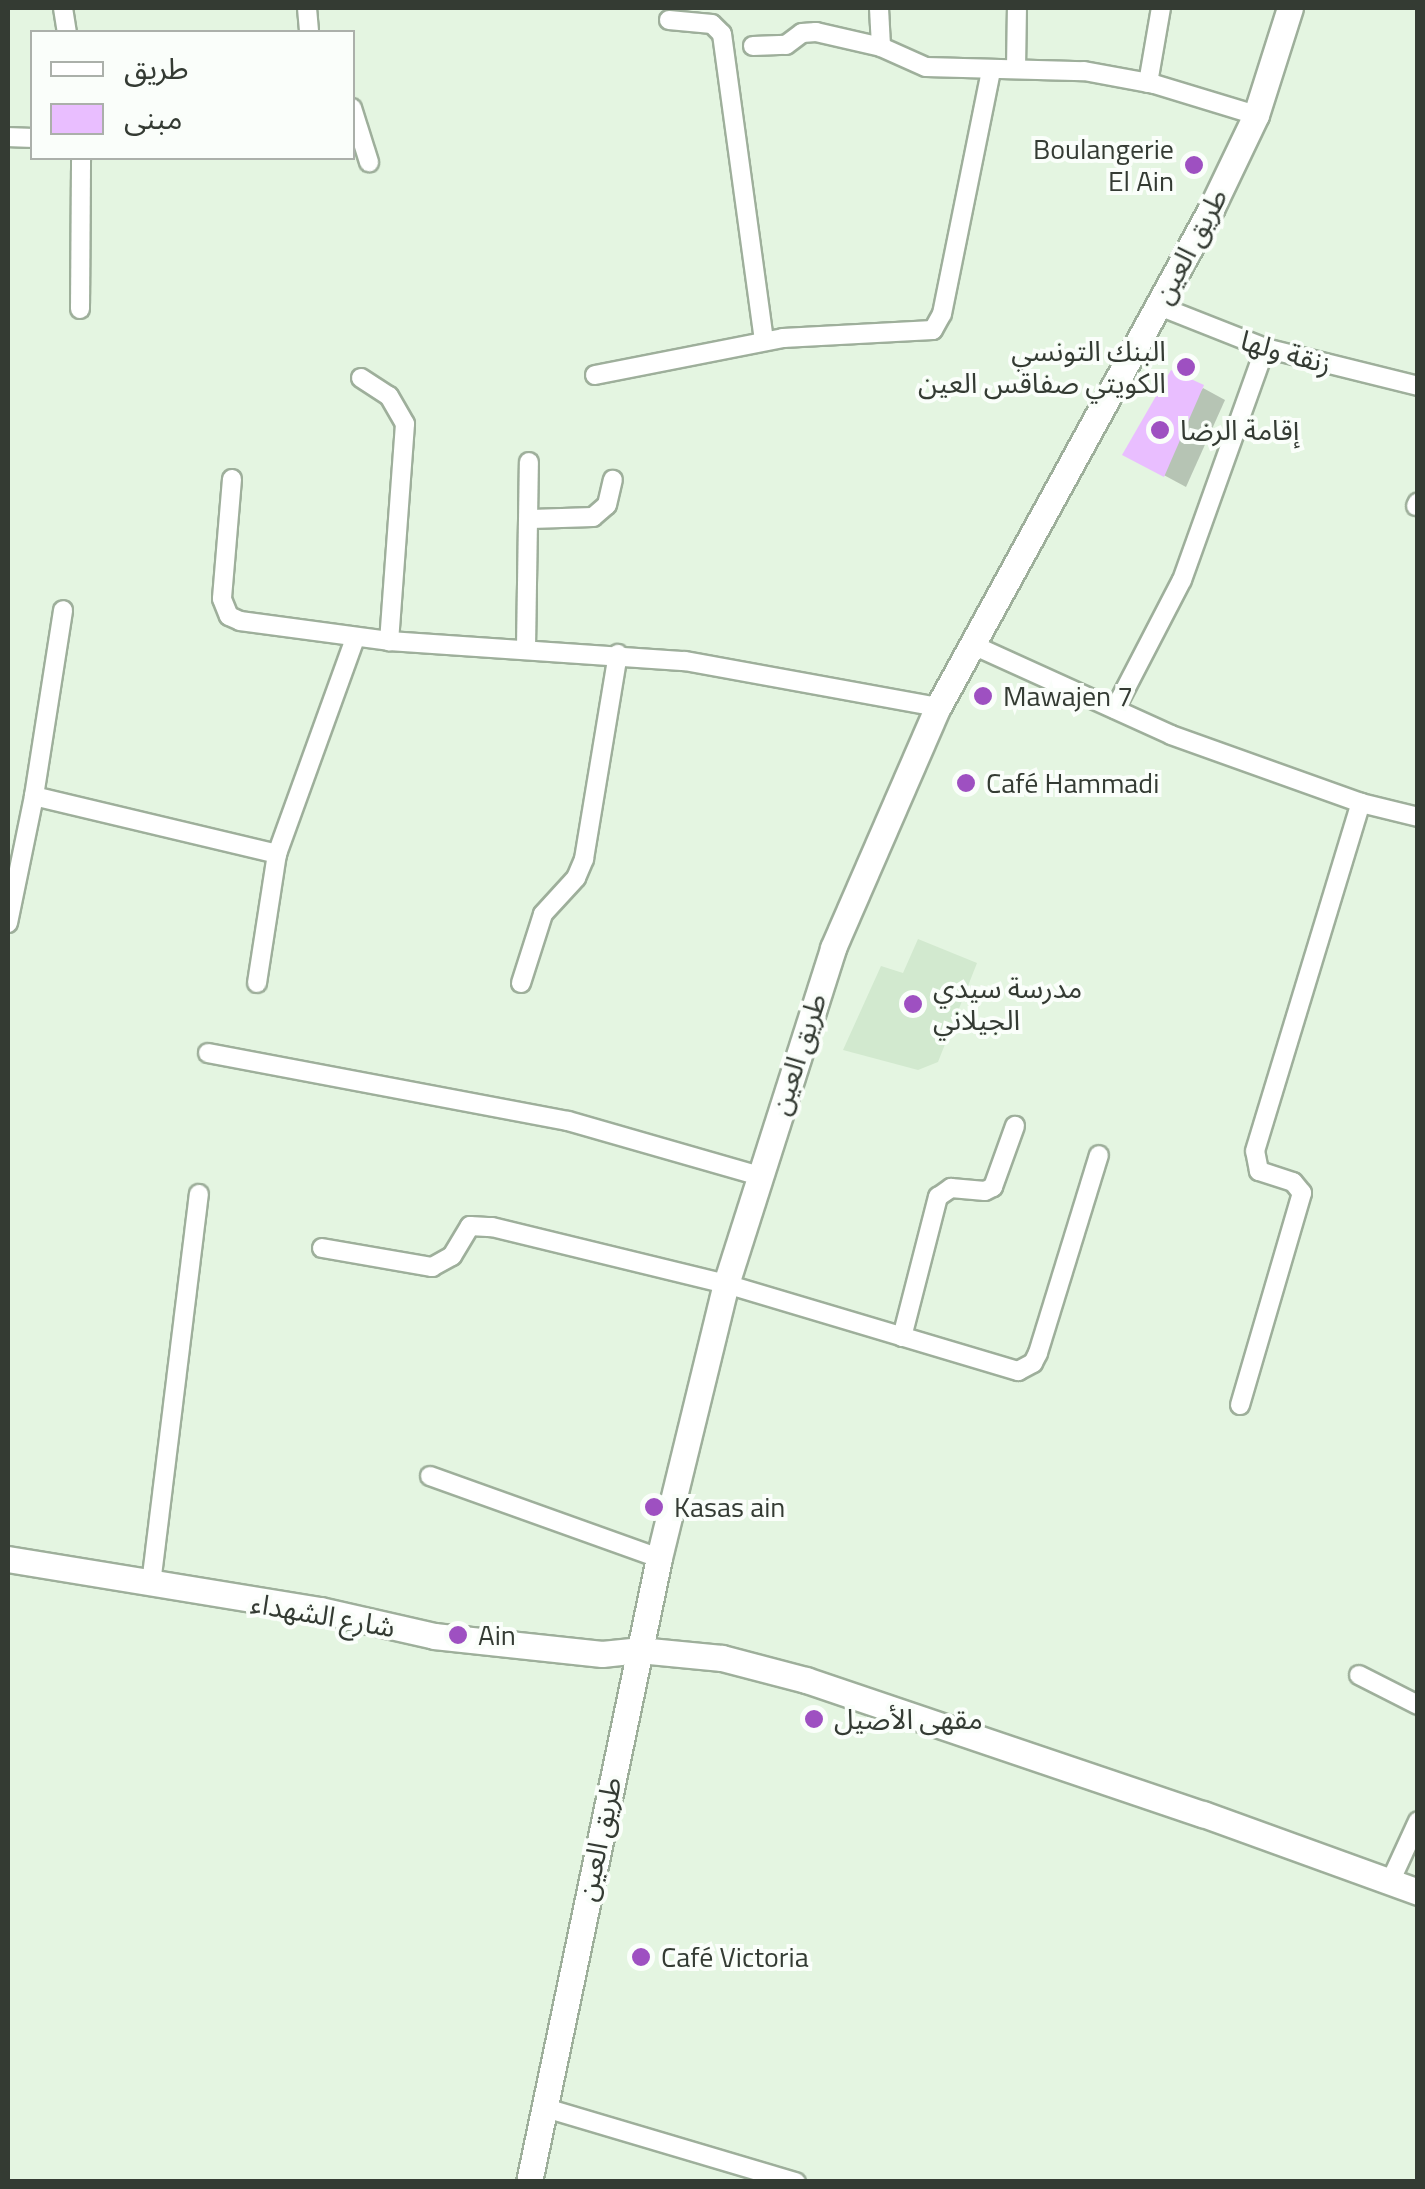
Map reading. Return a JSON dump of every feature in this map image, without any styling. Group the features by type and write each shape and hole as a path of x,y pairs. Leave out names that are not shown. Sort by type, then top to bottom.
{"main road":[{"name":"طريق العين","path":"529,2182 659,1558 726,1284 832,948 938,707 1159,306 1256,115 1290,8"},
{"name":"شارع الشهداء","path":"8,1559 320,1610 434,1636 602,1654 639,1650 722,1658 806,1680 1418,1892"}],"street":[{"path":"879,8 881,47"},
{"path":"1016,69 1017,8"},
{"path":"1148,83 1161,8"},
{"path":"669,20 712,24 722,34 764,340"},
{"path":"753,46 786,45 809,31 881,47 926,66 1084,71 1148,83 1256,115"},
{"path":"595,375 764,340 872,330 928,332 936,326 991,70"},
{"path":"355,118 369,162"},
{"path":"80,309 81,160"},
{"name":"زنقة ولها","path":"1159,306 1266,348 1418,386"},
{"path":"1115,710 1182,580 1266,348"},
{"path":"361,378 389,396 405,424 389,641"},
{"path":"526,648 529,462"},
{"path":"232,479 222,599 229,616 240,622 355,638 704,663 938,707"},
{"path":"531,519 593,517 606,505 613,480"},
{"path":"8,922 34,796 63,610"},
{"path":"257,983 277,854 355,638"},
{"path":"973,645 1170,735 1362,802 1418,817"},
{"path":"521,983 543,914 576,878 584,859 618,654"},
{"path":"34,796 277,854"},
{"path":"1240,1405 1302,1193 1293,1182 1259,1171 1255,1151 1362,802"},
{"path":"208,1054 568,1120 760,1176"},
{"path":"902,1337 938,1197 952,1188 985,1191 993,1187 1015,1126"},
{"path":"322,1248 432,1267 452,1256 470,1226 492,1227 726,1284 1018,1370 1033,1364 1100,1154"},
{"path":"151,1584 199,1194"},
{"path":"430,1476 659,1558"},
{"path":"1360,1675 1418,1705"},
{"path":"1390,1882 1418,1822"},
{"path":"542,2107 796,2182"}],"shaded area":[{"name":"مدرسة سيدي الجيلاني","path":"918,939 977,963 938,1062 918,1070 843,1050 881,966 903,973"}],"building":[{"name":"إقامة الرضا","path":"1171,370 1204,385 1164,477 1122,455"}],"place":[{"name":"Boulangerie El Ain","path":"1194,165"},
{"name":"البنك التونسي الكويتي صفاقس العين","path":"1186,367"},
{"name":"إقامة الرضا","path":"1160,430"},
{"name":"Mawajen 7","path":"983,696"},
{"name":"Café Hammadi","path":"966,783"},
{"name":"مدرسة سيدي الجيلاني","path":"913,1004"},
{"name":"Kasas ain","path":"654,1507"},
{"name":"Ain","path":"458,1635"},
{"name":"مقهى الأصيل","path":"814,1719"},
{"name":"Café Victoria","path":"641,1957"}]}
